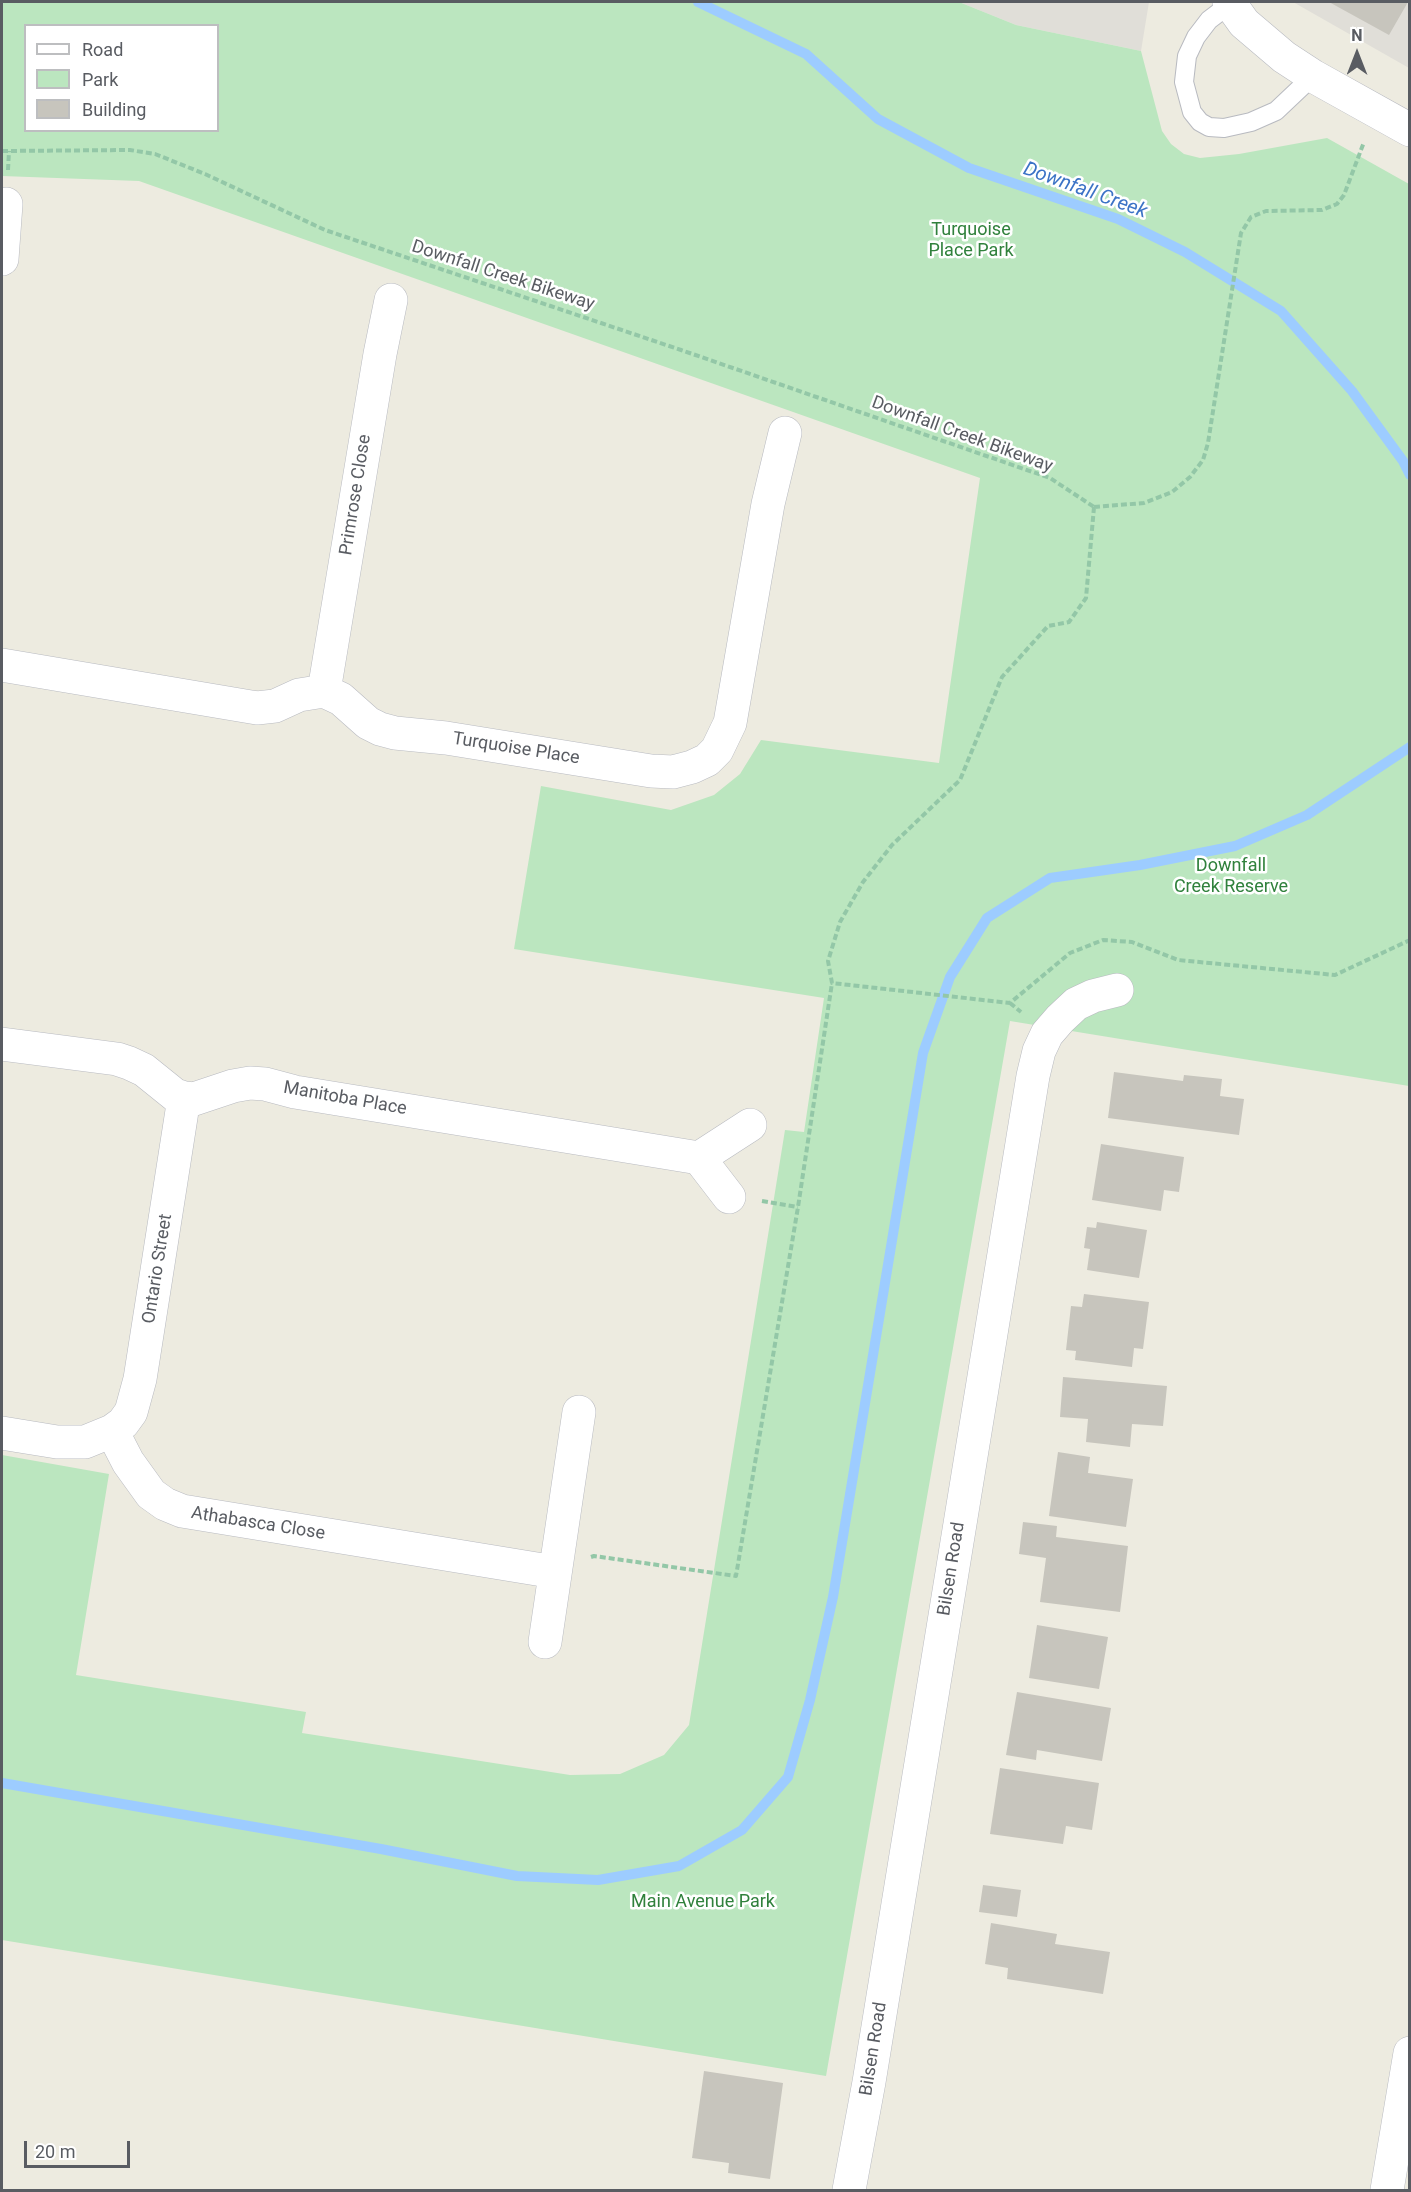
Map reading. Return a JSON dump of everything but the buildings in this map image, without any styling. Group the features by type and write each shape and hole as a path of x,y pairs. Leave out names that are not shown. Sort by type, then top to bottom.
{"street":[{"path":"1230,3 1244,23 1263,41 1313,76 1410,130"},
{"path":"2,259 6,204"},
{"name":"Primrose Close","path":"324,691 391,300"},
{"name":"Turquoise Place","path":"324,691 341,699 368,723 395,733 446,738 651,771 674,772 707,760 721,744 730,723 768,504 785,433"},
{"path":"2,665 257,708 275,706 299,695 324,691"},
{"name":"Bilsen Road","path":"849,2190 869,2082 1033,1076 1039,1051 1047,1034 1060,1019 1076,1004 1117,990"},
{"path":"2,1044 123,1061 144,1070 165,1089 184,1098"},
{"name":"Manitoba Place","path":"184,1098 194,1099 242,1085 265,1084 295,1092 699,1158"},
{"name":"Ontario Street","path":"112,1431 123,1423 131,1412 140,1379 184,1098"},
{"path":"729,1197 699,1158 750,1125"},
{"path":"544,1642 579,1412"},
{"path":"2,1433 70,1443 85,1442 112,1431"},
{"name":"Athabasca Close","path":"112,1431 128,1462 151,1494 165,1504 182,1511 555,1572"},
{"path":"1387,2190 1410,2054"}],"lane":[{"path":"1230,3 1209,21 1196,37 1187,56 1184,82 1192,112 1200,122 1209,127 1224,128 1251,122 1276,111 1313,76"}],"path":[{"path":"555,1572 582,1564 594,1556 736,1576 798,1207 832,983 828,961 840,922 863,882 892,845 960,780 1002,677 1048,626 1069,622 1086,598 1095,507 1144,503 1172,492 1190,477 1203,460 1208,443 1241,233 1251,217 1266,211 1322,210 1336,204 1344,195 1376,112"},
{"name":"Downfall Creek Bikeway","path":"2,151 130,150 155,154 205,174 325,230 1050,478 1095,507"},
{"path":"832,983 1010,1003 1070,952 1103,940 1132,942 1178,960 1335,975 1410,940"}],"shaded area":[{"path":"959,2 1149,2 1141,51 1016,25"},
{"path":"1293,2 1409,2 1409,68"}],"green space":[{"path":"2,2 959,2 1016,25 1141,51 1162,131 1171,144 1184,154 1200,158 1239,154 1327,138 1409,184 1409,1086 1010,1021 826,2076 2,1940 2,1455 109,1474 76,1675 306,1712 302,1733 570,1775 620,1774 664,1755 689,1725 785,1130 804,1132 824,998 514,949 541,786 671,810 714,795 740,774 761,740 939,763 980,478 139,181 2,176"}],"waterway":[{"name":"Downfall Creek","path":"698,2 806,54 878,119 969,168 1118,219 1185,252 1281,311 1352,391 1403,461 1410,475"},
{"path":"2,1783 381,1849 517,1876 598,1880 679,1866 742,1830 788,1777 810,1700 833,1597 923,1053 950,977 987,918 1050,878 1140,865 1235,846 1307,815 1410,747"}],"park label":[{"name":"Turquoise Place Park","path":"971,240"},
{"name":"Downfall Creek Reserve","path":"1231,876"},
{"name":"Main Avenue Park","path":"703,1902"}]}
